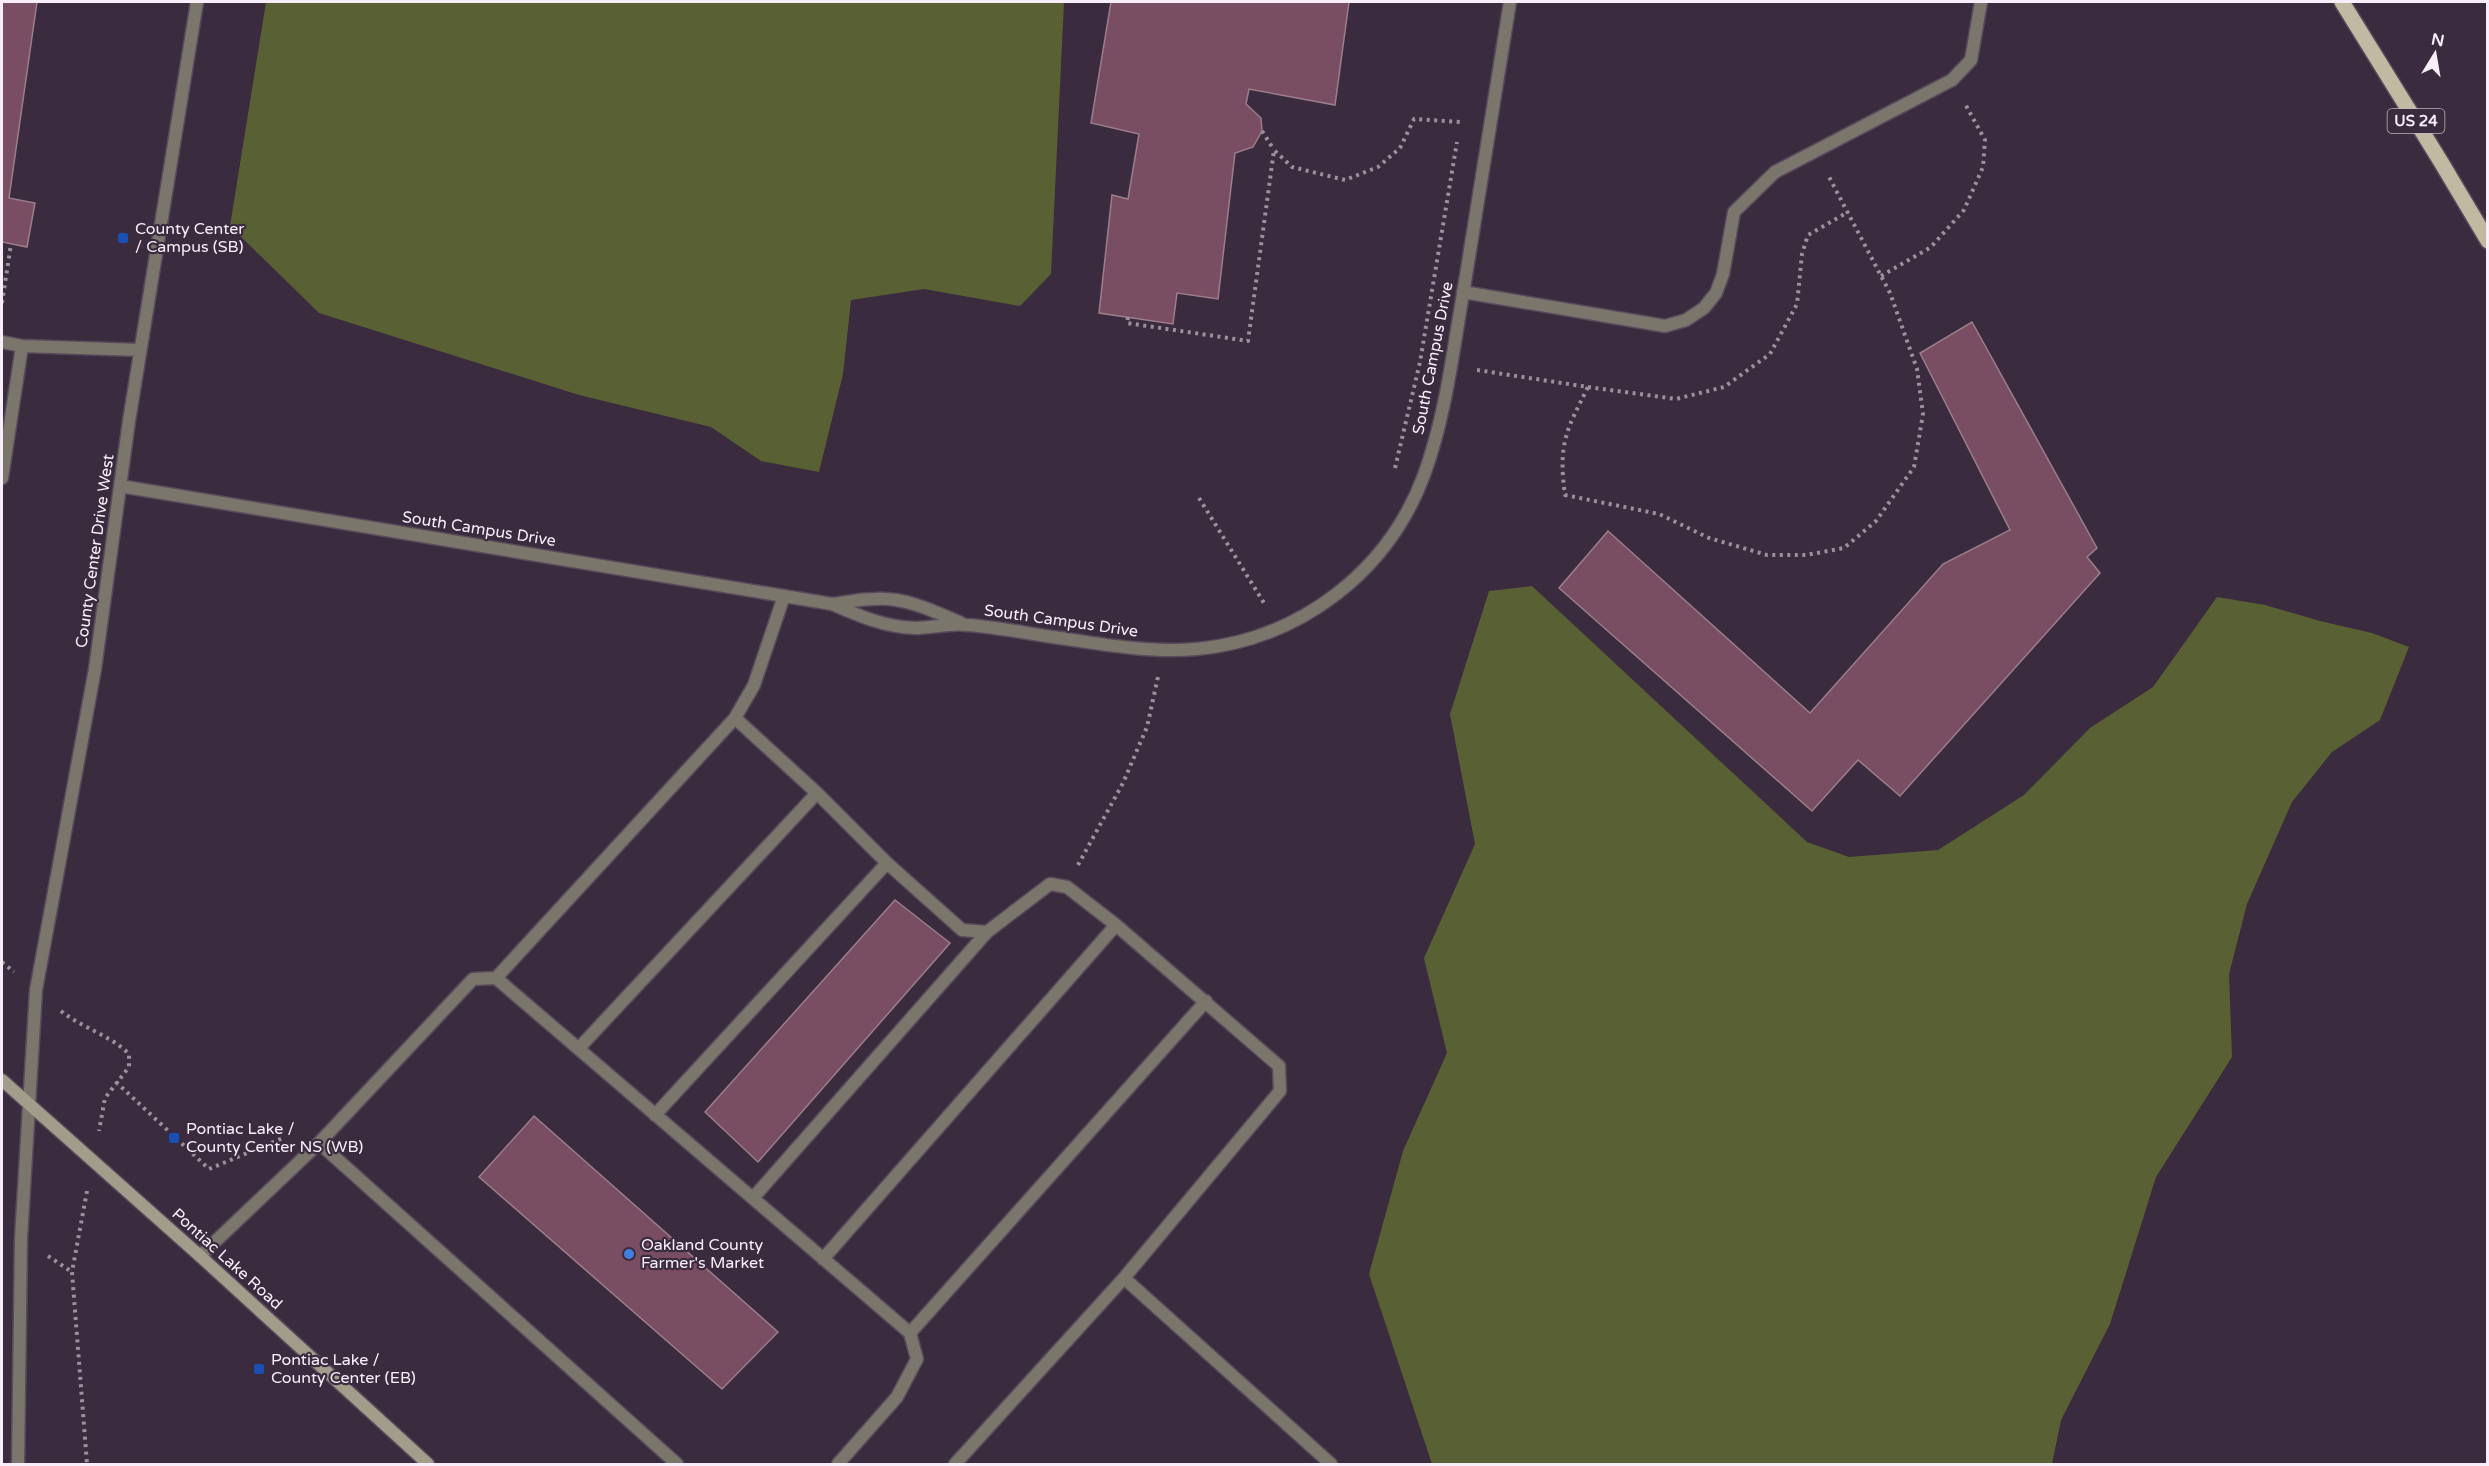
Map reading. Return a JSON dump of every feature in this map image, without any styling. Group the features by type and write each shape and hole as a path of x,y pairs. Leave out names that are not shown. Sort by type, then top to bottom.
{"main road":[{"name":"US 24","path":"2342,2 2441,162 2487,242"},
{"name":"Pontiac Lake Road","path":"2,1080 200,1256 428,1464"}],"street":[{"name":"County Center Drive West","path":"18,1464 21,1238 36,990 95,669 120,486 197,2"},
{"name":"South Campus Drive","path":"120,486 832,604 873,622 915,628 964,624 1104,645 1165,650 1228,645 1261,636 1293,622 1330,601 1362,573 1398,527 1412,502 1436,435 1451,366 1510,2"},
{"path":"1463,292 1665,326 1686,320 1704,308 1716,293 1723,274 1734,212 1775,172 1952,80 1971,60 1981,2"},
{"path":"2,342 22,346 141,350"},
{"path":"2,478 22,346"},
{"path":"496,978 735,718 754,685 784,596"},
{"name":"South Campus Drive","path":"832,604 877,598 899,601 920,605 964,624"},
{"path":"735,718 817,793 887,863 962,930 987,932"},
{"path":"579,1048 817,793"},
{"path":"655,1115 887,863"},
{"path":"753,1198 987,932 1050,884 1066,887 1116,925 1279,1066 1280,1091 1124,1278 955,1464"},
{"path":"823,1259 1116,925"},
{"path":"200,1256 320,1143 473,979 496,978 910,1333 917,1359 897,1397 838,1464"},
{"path":"910,1333 1206,1001"},
{"path":"320,1143 677,1464"},
{"path":"1124,1278 1331,1464"}],"path":[{"path":"1881,276 1931,246 1964,210 1983,167 1985,140 1952,80"},
{"path":"1395,470 1420,362 1463,111"},
{"path":"1262,131 1274,150 1292,167 1345,180 1378,167 1400,148 1414,119 1461,122"},
{"path":"1128,317 1127,323 1248,340 1274,150"},
{"path":"1588,387 1565,432 1561,466 1565,495 1659,514 1709,537 1767,555 1806,555 1844,548 1876,521 1914,467 1923,414 1917,369 1890,293 1815,151"},
{"path":"1420,362 1676,399 1724,387 1770,354 1797,304 1802,254 1808,235 1848,212"},
{"path":"2,303 11,244"},
{"path":"1199,498 1264,603"},
{"path":"1254,606 1275,600"},
{"path":"1066,887 1123,783 1147,727 1165,650"},
{"path":"73,1020 119,1044 129,1054 129,1067 105,1098"},
{"path":"116,1083 209,1169 294,1134 320,1143"},
{"path":"72,1272 87,1464"}],"green space":[{"path":"266,2 1064,2 1051,274 1020,306 924,289 851,300 843,374 819,472 761,461 711,427 579,395 319,313 230,226"},
{"path":"1532,586 1807,842 1849,857 1938,850 2024,795 2090,728 2153,687 2217,597 2265,605 2372,633 2409,647 2380,720 2332,752 2292,802 2247,904 2229,974 2232,1057 2156,1177 2110,1324 2061,1420 2052,1464 1432,1464 1369,1274 1403,1151 1447,1053 1424,958 1475,844 1450,714 1489,591"}],"building":[{"path":"2,2 37,2 9,198 35,203 27,247 2,242"},
{"path":"1111,2 1349,2 1335,105 1249,89 1246,104 1261,118 1262,131 1253,147 1235,153 1218,299 1177,293 1173,324 1099,313 1112,195 1128,199 1139,134 1091,123"},
{"path":"1972,322 2097,548 2087,557 2100,573 1900,796 1858,760 1812,811 1559,588 1608,531 1810,713 1943,564 2010,530 1920,353"},
{"path":"895,900 950,943 758,1162 705,1112"},
{"name":"Oakland County Farmer's Market","path":"534,1116 778,1332 722,1389 479,1177"}],"place":[{"name":"County Center / Campus (SB)","path":"123,238"},
{"name":"Pontiac Lake / County Center NS (WB)","path":"174,1138"},
{"name":"Oakland County Farmer's Market","path":"629,1254"},
{"name":"Pontiac Lake / County Center (EB)","path":"259,1369"}]}
